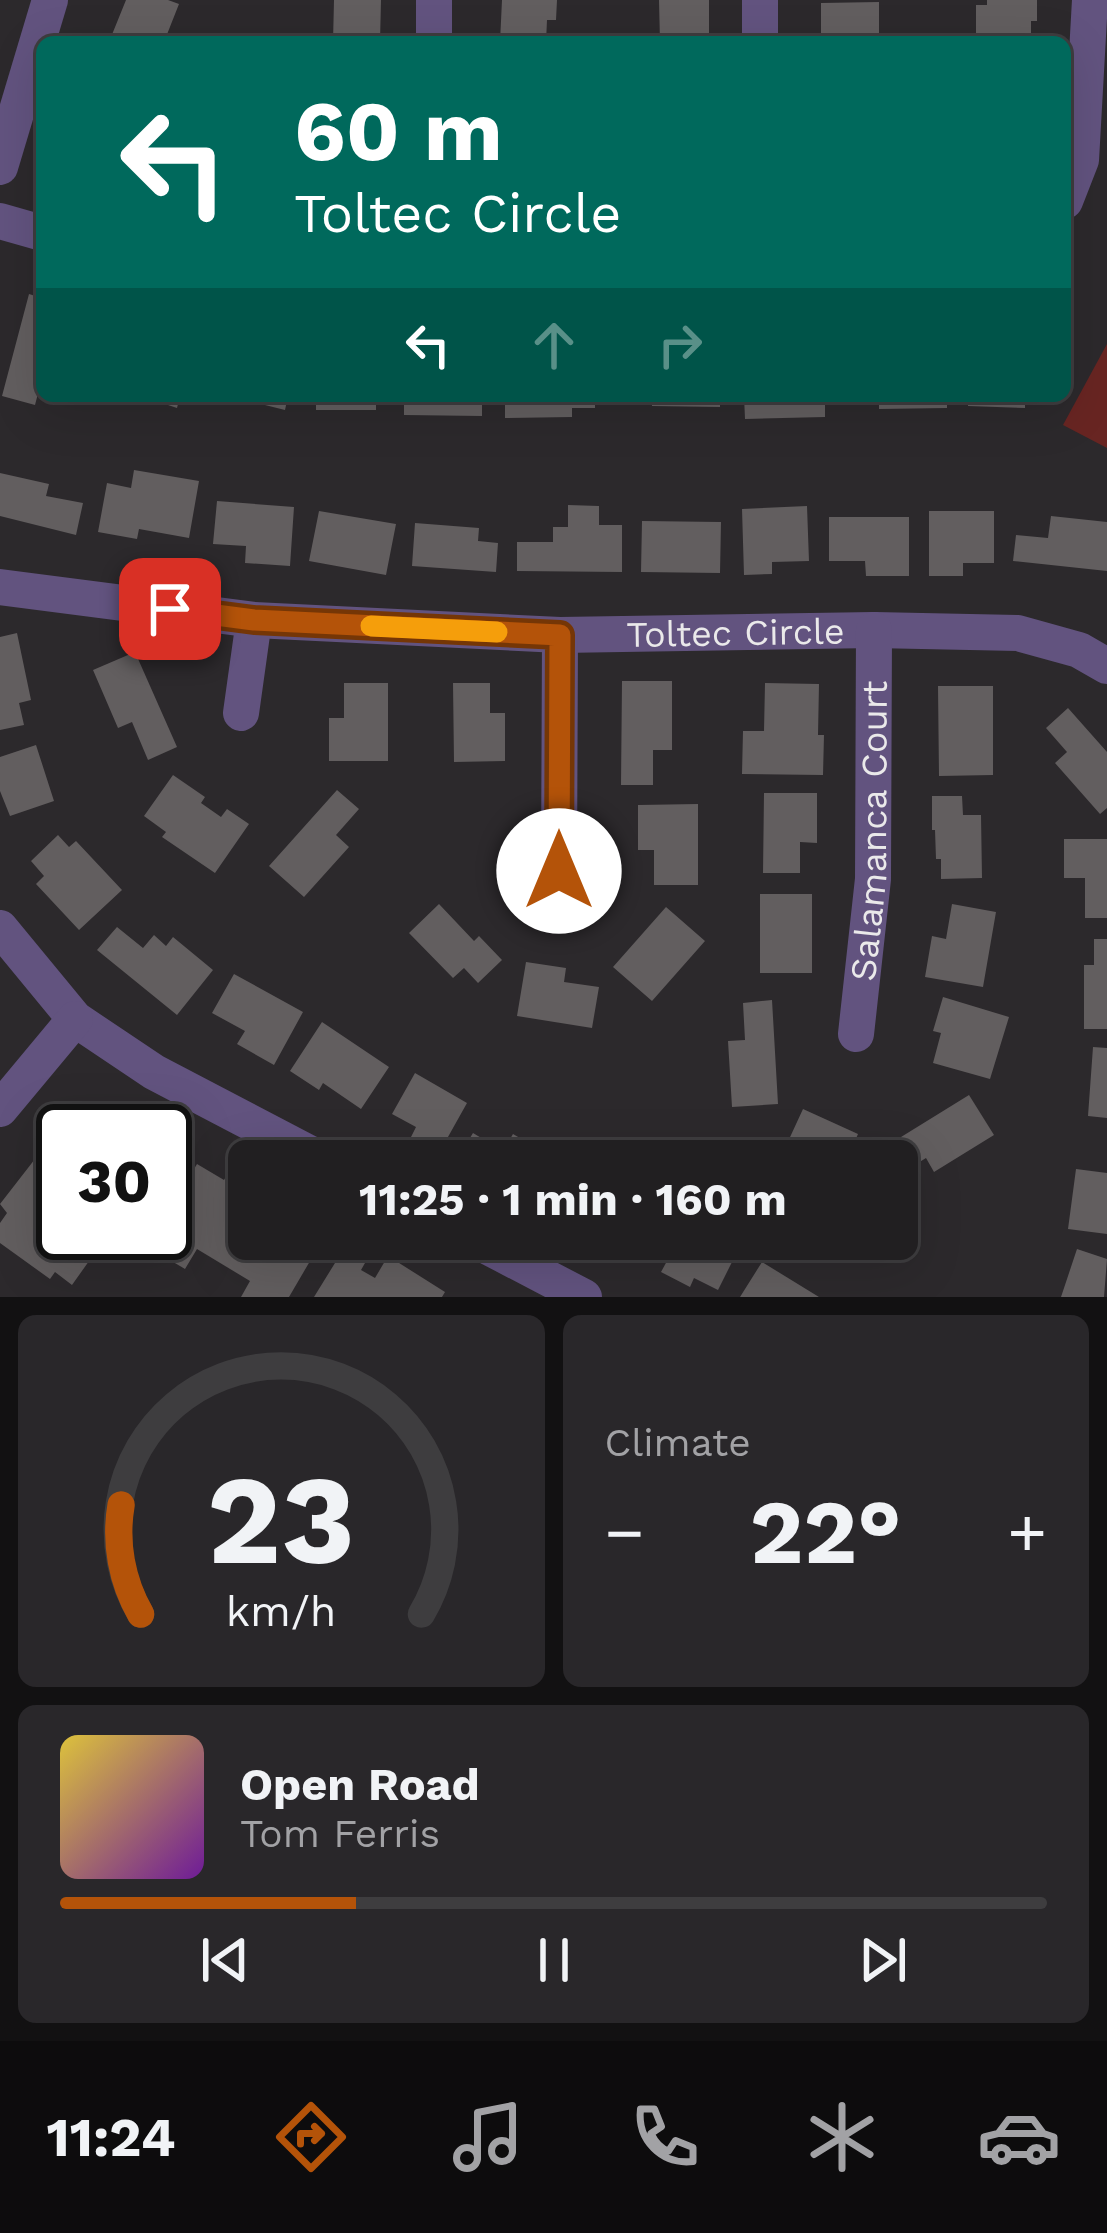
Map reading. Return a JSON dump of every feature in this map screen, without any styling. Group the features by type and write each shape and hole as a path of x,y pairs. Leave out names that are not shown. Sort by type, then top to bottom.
{"street":[{"path":"39,36 50,0"},
{"path":"434,0 434,36"},
{"path":"760,0 760,36"},
{"path":"1071,186 1081,160 1090,0"},
{"path":"0,167 36,47"},
{"path":"0,221 36,231"},
{"name":"Toltec Circle","path":"0,587 254,620 560,635 874,629 1018,633 1078,650 1107,666"},
{"path":"241,713 254,620"},
{"name":"Salamanca Court","path":"856,1034 872,879 874,629"},
{"path":"559,871 560,635"},
{"path":"0,928 75,1018 154,1072 284,1140"},
{"path":"0,1109 75,1018"},
{"path":"513,1260 584,1297"}],"shaded area":[{"path":"1107,344 1107,448 1063,425"}],"building":[{"path":"126,0 179,4 166,36 111,36"},
{"path":"334,0 381,0 380,36 333,36"},
{"path":"502,0 557,0 556,20 547,20 546,36 500,36"},
{"path":"659,0 709,0 709,36 660,36"},
{"path":"987,0 1037,0 1031,36 976,36 976,5 987,5"},
{"path":"879,2 879,36 821,36 821,3"},
{"path":"29,294 36,296 35,405 2,396"},
{"path":"253,402 287,402 285,410"},
{"path":"316,402 376,402 376,410 316,410"},
{"path":"404,402 482,402 482,416 404,415"},
{"path":"505,402 595,402 595,408 572,408 572,417 505,418"},
{"path":"652,402 720,402 720,407 652,406"},
{"path":"744,402 825,402 825,417 745,419"},
{"path":"879,402 947,402 947,408 879,409"},
{"path":"968,402 1025,402 1025,408 968,406"},
{"path":"134,470 199,481 189,538 139,529 137,539 98,532 107,483 131,488"},
{"path":"0,473 49,484 46,496 83,503 76,535 0,516"},
{"path":"217,501 294,507 290,566 245,563 246,546 213,544"},
{"path":"568,505 599,506 599,525 622,525 622,572 517,571 517,542 553,542 553,527 568,527"},
{"path":"807,506 809,561 772,562 772,574 744,575 742,509"},
{"path":"319,511 396,524 386,575 309,561"},
{"path":"929,511 994,511 994,563 963,563 963,576 929,576"},
{"path":"1051,516 1107,522 1107,571 1013,561 1016,535 1048,538"},
{"path":"829,517 909,517 909,576 866,576 865,561 829,561"},
{"path":"642,521 721,522 720,573 641,572"},
{"path":"415,523 479,528 478,541 498,543 496,572 412,566"},
{"path":"17,633 31,700 19,703 24,725 0,730 0,637"},
{"path":"135,652 177,747 148,760 132,722 118,728 93,670"},
{"path":"622,681 672,681 672,750 653,750 653,785 621,785"},
{"path":"344,683 388,683 388,761 329,761 329,718 344,718"},
{"path":"453,683 490,683 490,713 505,713 505,761 454,762"},
{"path":"765,683 819,684 823,775 742,774 743,731 764,731"},
{"path":"938,686 993,686 993,775 939,776"},
{"path":"1068,708 1107,752 1107,808 1100,814 1055,763 1067,752 1046,728"},
{"path":"36,745 54,801 10,816 0,791 0,757"},
{"path":"173,775 205,797 201,803 221,817 227,809 249,824 215,873 162,837 166,832 144,816"},
{"path":"337,790 359,809 336,835 349,847 304,897 269,866"},
{"path":"764,793 817,793 817,843 800,842 800,873 763,873"},
{"path":"932,796 962,796 963,815 981,815 982,878 941,879 941,859 936,859 932,830"},
{"path":"698,804 698,885 654,885 654,850 638,850 638,805"},
{"path":"58,835 69,847 76,841 122,890 79,930 36,884 44,876 31,861"},
{"path":"1064,839 1107,839 1107,918 1085,918 1085,878 1064,878"},
{"path":"760,894 812,894 812,973 760,973"},
{"path":"439,904 474,941 479,936 502,960 478,983 464,968 453,978 409,933"},
{"path":"952,904 996,912 983,987 925,977 932,936 946,939"},
{"path":"666,907 705,941 652,1001 613,967"},
{"path":"117,927 143,948 154,935 166,946 173,937 213,970 177,1015 97,950"},
{"path":"1094,939 1107,939 1107,1029 1084,1029 1084,965 1094,965"},
{"path":"526,962 566,968 564,982 599,987 592,1028 517,1016"},
{"path":"234,974 303,1012 274,1065 237,1044 245,1031 212,1013"},
{"path":"943,997 1009,1017 990,1079 933,1063 941,1033 933,1031"},
{"path":"772,1000 778,1104 732,1107 728,1041 745,1040 743,1003"},
{"path":"322,1022 389,1067 361,1109 323,1083 319,1090 290,1071"},
{"path":"1093,1047 1107,1048 1107,1118 1088,1116"},
{"path":"415,1073 467,1103 446,1140 416,1140 411,1137 416,1127 392,1114"},
{"path":"969,1095 994,1135 934,1172 926,1158 918,1163 918,1140 896,1140"},
{"path":"803,1109 858,1134 855,1140 789,1140"},
{"path":"36,1158 36,1260 90,1260 72,1285 55,1272 50,1279 0,1243 0,1223 7,1213 0,1204"},
{"path":"197,1164 224,1180 228,1173 228,1260 311,1260 289,1297 241,1297 250,1281 197,1249 192,1257 192,1172"},
{"path":"1076,1169 1107,1173 1107,1234 1068,1229"},
{"path":"1077,1249 1107,1259 1104,1297 1061,1297"},
{"path":"170,1260 190,1260 185,1269"},
{"path":"337,1260 360,1260 365,1263 361,1270 375,1278 386,1260 394,1260 445,1292 442,1297 314,1297"},
{"path":"668,1260 733,1260 718,1290 694,1278 690,1287 661,1272"},
{"path":"762,1262 819,1297 740,1297"}],"slow traffic":[{"path":"371,626 497,632"}],"route":[{"path":"170,609 254,620 560,635 559,871"}]}
